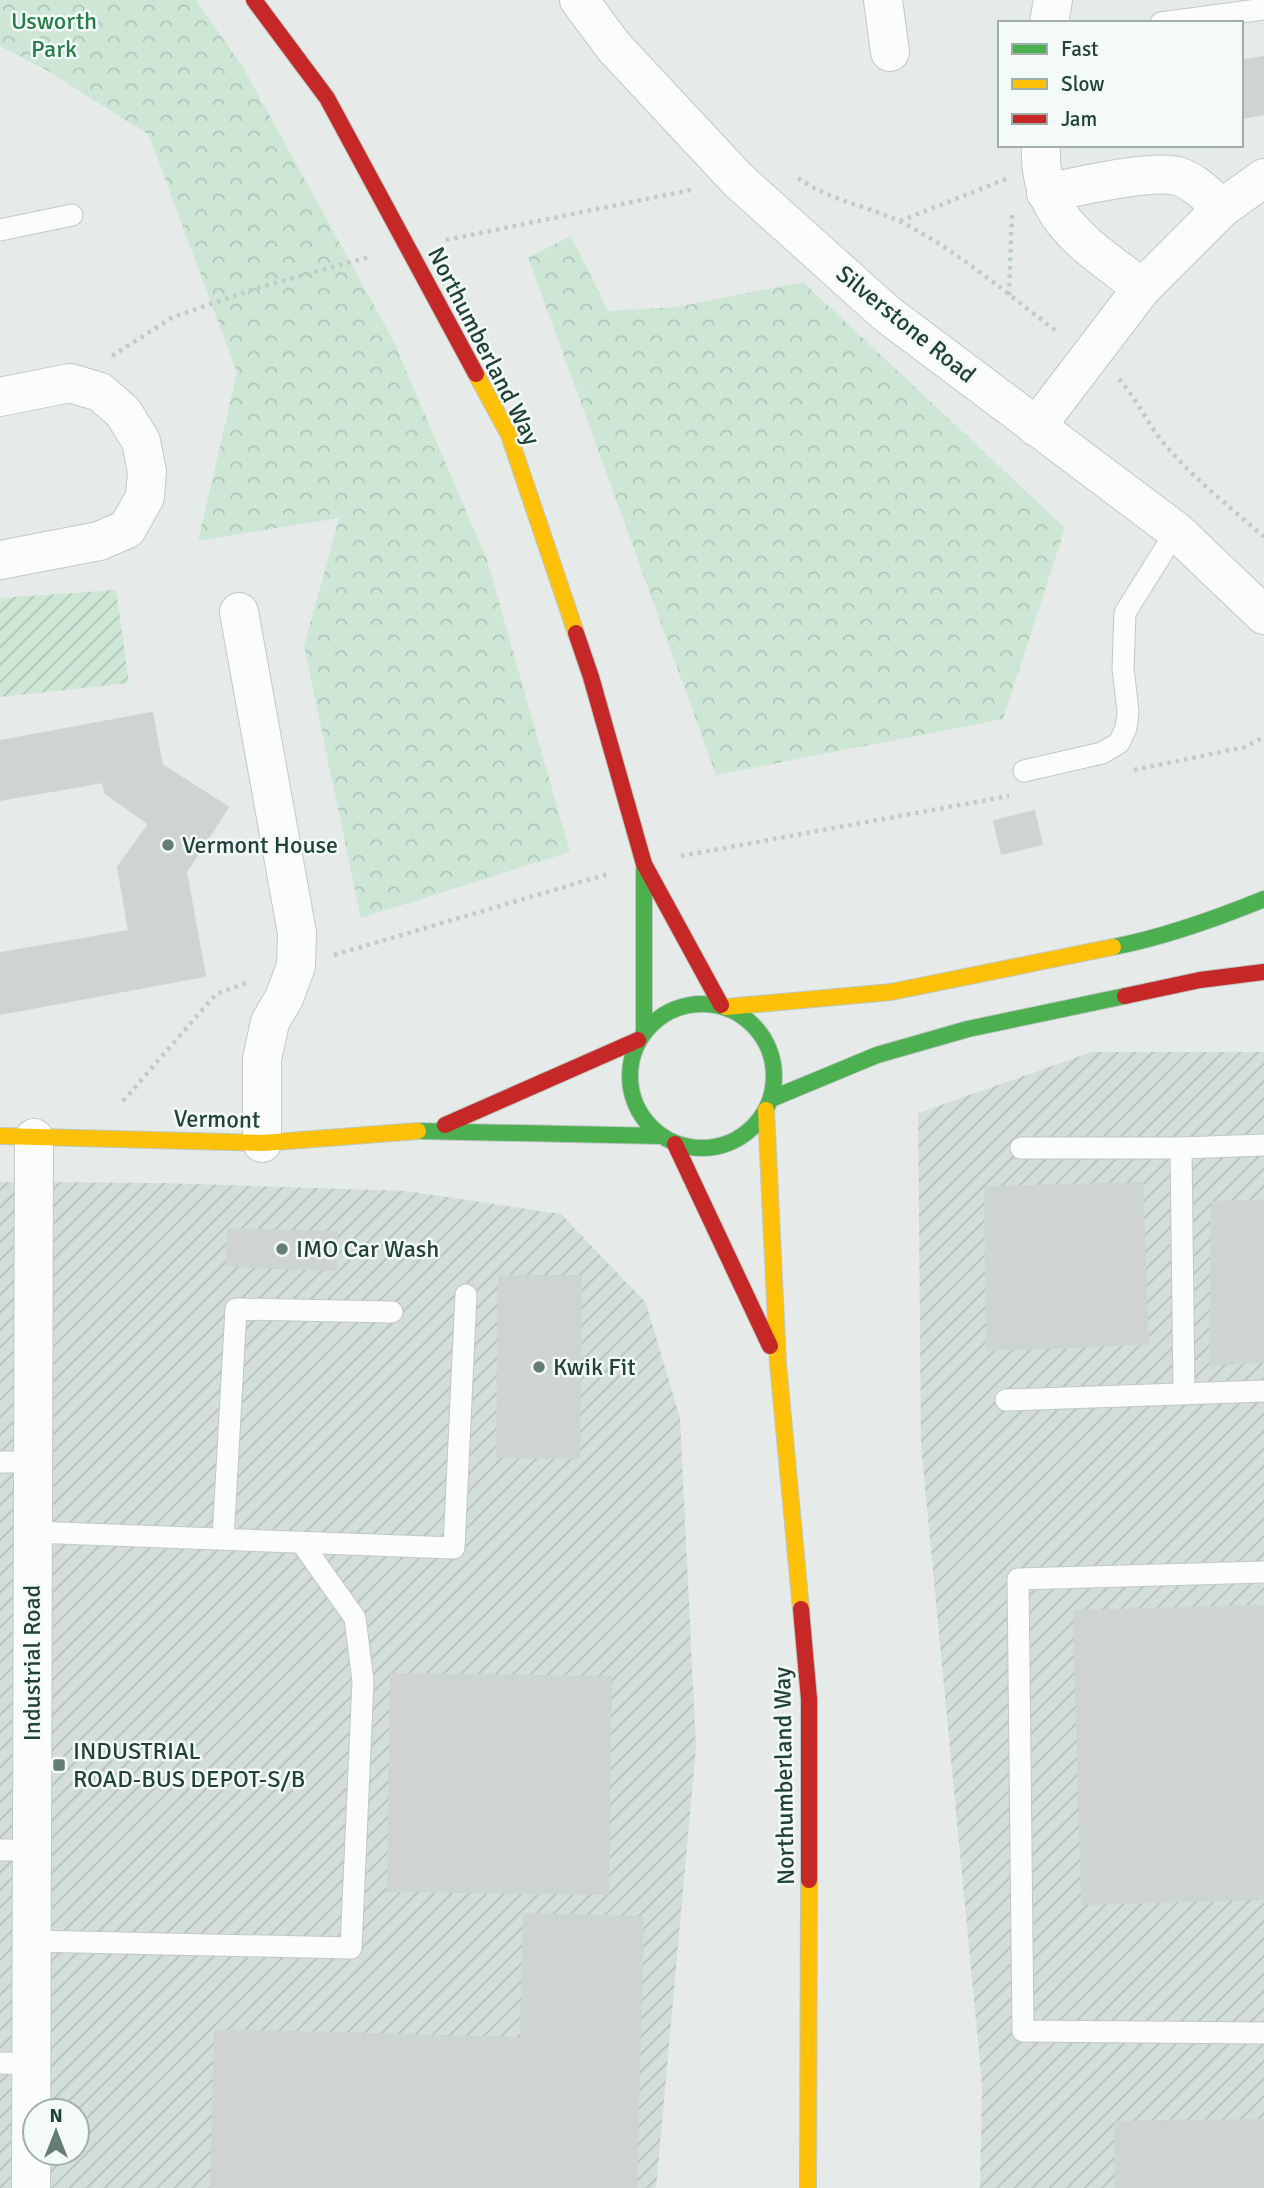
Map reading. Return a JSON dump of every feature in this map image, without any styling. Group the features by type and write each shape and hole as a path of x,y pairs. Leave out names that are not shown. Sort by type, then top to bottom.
{"main road":[{"name":"Northumberland Way","path":"254,0 327,98 509,436 591,677 644,864 723,1006"},
{"name":"Northumberland Way","path":"641,1036 644,864"},
{"path":"723,1006 746,1018 761,1034 772,1054 775,1076 769,1104 754,1127 737,1139 717,1147 696,1148 676,1144 661,1136 645,1121 634,1102 629,1082 630,1060 641,1036 660,1017 679,1007 700,1003 723,1006 891,992 1135,943 1223,916 1264,898"},
{"path":"769,1104 877,1055 968,1029 1199,980 1264,972"},
{"name":"Vermont","path":"434,1130 641,1036"},
{"name":"Northumberland Way","path":"769,1104 778,1364 809,1699 808,2188"},
{"name":"Vermont","path":"17,1137 262,1143 434,1130 661,1136"},
{"name":"Northumberland Way","path":"676,1144 778,1364"}],"street":[{"name":"Silverstone Road","path":"579,0 614,47 738,180 887,314 1176,531 1264,615"},
{"path":"883,0 890,52"},
{"path":"1049,21 1054,0"},
{"path":"1142,288 1077,236 1057,213 1035,171 1176,176 1194,184 1222,208"},
{"path":"1036,427 1142,288 1222,208 1264,178"},
{"path":"0,397 85,388 122,412 141,441 147,472 145,497 127,529 99,541 0,560"},
{"path":"239,612 297,933 296,966 284,998 270,1022 262,1059 262,1143"},
{"name":"Industrial Road","path":"17,1137 16,1462 33,1532 16,1850 32,1941 16,2064 31,2188"}],"lane":[{"path":"1176,21 1264,9"},
{"path":"0,230 72,215"},
{"path":"1024,771 1102,753 1119,743 1126,728 1128,712 1123,668 1125,613 1176,531"},
{"path":"1021,1148 1264,1145"},
{"path":"1181,1148 1184,1393"},
{"path":"33,1532 454,1548 466,1295"},
{"path":"223,1539 236,1309 392,1312"},
{"path":"1006,1400 1264,1391"},
{"path":"32,1941 352,1948 363,1681 355,1618 301,1542"},
{"path":"1264,1572 1018,1579 1023,2031 1264,2033"}],"path":[{"path":"899,221 1035,171"},
{"path":"1009,296 1035,171"},
{"path":"796,177 822,192 899,221 934,240 970,264 1116,375 1160,439 1186,468 1264,537"},
{"path":"445,240 738,180"},
{"path":"85,388 173,317 257,288 375,255"},
{"path":"644,864 1003,798"}],"shaded area":[{"path":"1092,1052 1264,1052 1264,2188 980,2188 982,2084 921,1445 918,1113"},
{"path":"0,1182 165,1183 406,1191 561,1214 646,1303 680,1418 696,1748 656,2188 0,2188"}],"green space":[{"name":"Usworth Park","path":"0,0 196,0 244,69 393,340 487,560 570,852 361,918 304,646 339,518 198,541 237,373 149,135 48,71 0,46"},
{"path":"571,236 608,311 677,307 803,282 1065,528 1003,719 716,775 528,257"},
{"path":"116,590 129,683 0,697 0,598"}],"building":[{"path":"1264,57 1264,114 1243,118 1243,61"},
{"name":"Vermont House","path":"152,713 162,765 228,807 186,872 205,976 0,1014 0,953 129,931 118,867 149,824 105,793 103,782 0,800 0,741"},
{"path":"1034,811 1042,844 1002,854 994,821"},
{"path":"1142,1183 1148,1344 987,1350 985,1187"},
{"path":"1264,1201 1264,1362 1210,1365 1212,1202"},
{"name":"IMO Car Wash","path":"228,1229 337,1232 336,1270 227,1266"},
{"name":"Kwik Fit","path":"499,1276 581,1276 579,1458 497,1457"},
{"path":"1264,1606 1264,1899 1082,1904 1074,1611"},
{"path":"391,1674 611,1677 608,1894 388,1891"},
{"path":"524,1914 643,1917 636,2188 211,2188 215,2030 521,2038"},
{"path":"1264,2120 1264,2188 1116,2188 1115,2122"}],"traffic: fast":[{"path":"644,870 644,1031"},
{"path":"1113,947 1190,927 1264,899"},
{"path":"771,1099 877,1055 968,1029 1125,996"},
{"path":"702,1004 730,1009 753,1025 769,1048 774,1076 769,1104 753,1127 730,1143 702,1148 674,1143 651,1127 635,1104 630,1076 635,1048 651,1025 674,1009 702,1004"},
{"path":"418,1131 661,1136"}],"traffic: slow":[{"path":"476,374 509,435 576,633"},
{"path":"726,1007 891,992 1113,947"},
{"path":"766,1110 778,1364 801,1609"},
{"path":"0,1136 262,1143 418,1131"},
{"path":"808,2188 809,1880"}],"traffic: jam":[{"path":"254,0 327,98 476,374"},
{"path":"576,633 644,864 721,1005"},
{"path":"1125,996 1200,980 1264,972"},
{"path":"445,1125 638,1040"},
{"path":"675,1144 770,1346"},
{"path":"801,1609 809,1699 809,1880"}],"place":[{"name":"Vermont House","path":"168,845"},
{"name":"IMO Car Wash","path":"282,1249"},
{"name":"Kwik Fit","path":"539,1367"},
{"name":"INDUSTRIAL ROAD-BUS DEPOT-S/B","path":"59,1765"}]}
